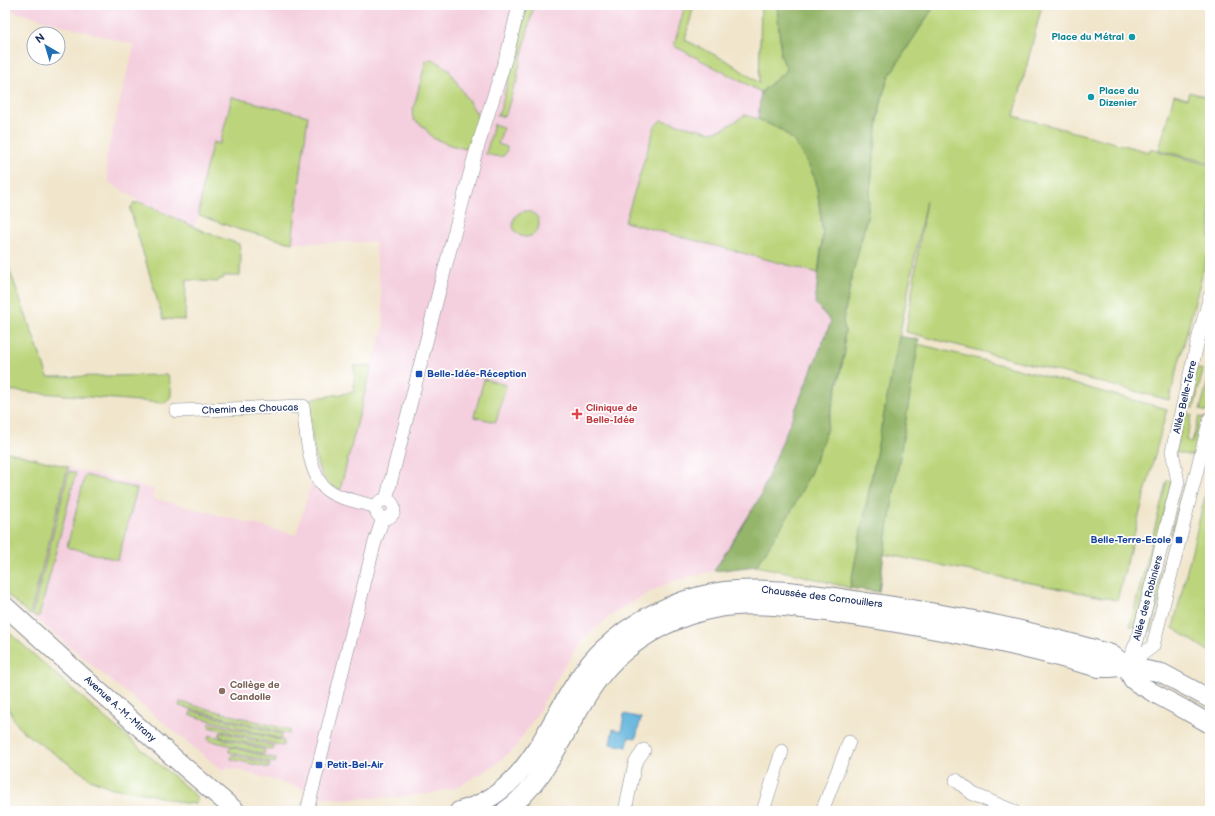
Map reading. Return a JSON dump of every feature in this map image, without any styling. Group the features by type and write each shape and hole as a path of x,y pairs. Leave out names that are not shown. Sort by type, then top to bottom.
{"street":[{"path":"307,811 382,509 440,287 475,155 508,51 519,5"},
{"name":"Allée Belle-Terre","path":"1172,451 1210,296"},
{"name":"Chemin des Choucas","path":"176,411 303,406 309,452 321,484 336,494 382,509"},
{"name":"Allée des Robiniers","path":"1126,666 1153,646 1210,418"},
{"name":"Allée des Robiniers","path":"1126,666 1137,641 1178,482 1172,451"},
{"name":"Chaussée des Cornouillers","path":"459,811 479,805 492,798 516,778 527,764 549,729 567,696 599,653 619,636 639,621 666,607 690,598 718,592 753,589 836,597 977,620 1027,631 1111,654 1126,666 1134,681 1210,724"},
{"name":"Chaussée des Cornouillers","path":"515,808 543,772 594,684 614,662 633,645 668,623 719,608 753,605 792,608 865,618 1002,643 1099,668 1126,666 1162,673 1210,699"},
{"name":"Avenue A.-M.-Mirany","path":"5,606 129,719 236,811"},
{"path":"822,811 849,742"},
{"path":"625,811 635,763 644,750"},
{"path":"763,811 782,751"},
{"path":"956,780 973,794 1013,811"},
{"path":"504,788 515,808"}],"shaded area":[{"name":"Clinique de Belle-Idée","path":"5,5 685,5 674,46 761,92 758,119 745,115 725,128 711,132 661,120 654,126 625,222 818,273 815,303 831,322 759,499 714,571 673,581 616,612 599,625 584,639 563,668 537,714 515,748 495,765 456,788 426,794 399,797 345,799 323,797 295,786 227,767 223,771 30,615 68,467 154,489 152,498 296,535 317,464 340,490 384,324 375,242 292,243 308,116 232,97 220,144 213,142 203,179 199,215 194,227 142,203 109,182 106,159 134,45 5,9"}],"green space":[{"path":"527,5 534,5 517,75 519,76 517,83 515,83 506,114 503,116 497,116 501,108"},
{"path":"685,5 694,5 685,40 729,62 759,83 761,5 777,5 781,56 787,70 761,92 674,46"},
{"path":"777,5 935,5 889,76 884,91 879,112 867,218 853,272 843,321 845,331 845,351 825,435 810,474 791,512 756,566 714,571 759,499 831,322 815,303 823,234 816,181 808,164 793,140 781,130 758,119 761,92 787,70 781,56"},
{"path":"935,5 1042,5 1014,116 1149,152 1150,149 1210,165 1210,245 1169,400 906,332 926,200 850,588 796,574 756,566 797,499 822,444 833,405 845,351 845,331 843,321 853,272 867,218 879,112 884,91 889,76"},
{"path":"433,59 448,69 477,114 478,121 470,150 450,145 433,138 423,126 414,120 412,114 426,61"},
{"path":"1210,87 1210,163 1159,150 1174,95 1187,99 1189,92 1207,97"},
{"path":"232,97 308,116 292,243 240,230 199,215 203,179 213,142 220,144"},
{"path":"745,115 758,119 781,130 793,140 808,164 816,181 823,234 818,273 625,222 655,126 661,120 711,132 725,128"},
{"path":"494,124 502,127 503,129 498,144 507,147 507,151 503,156 486,154"},
{"path":"134,203 142,203 205,232 239,244 241,255 240,276 224,276 223,279 219,279 218,282 186,280 185,320 163,319 130,209"},
{"path":"526,211 535,215 539,224 535,233 526,237 517,233 513,224 517,215"},
{"path":"5,257 48,377 168,375 171,387 170,399 163,403 5,390"},
{"path":"899,336 919,340 879,592 850,588"},
{"path":"918,344 1167,409 1117,600 884,554"},
{"path":"372,365 340,490 328,483 322,476 318,466 313,443 309,399 354,392 354,366"},
{"path":"1196,368 1203,370 1194,408 1186,406"},
{"path":"1210,373 1210,403 1208,412 1200,410"},
{"path":"484,379 506,385 496,422 474,417"},
{"path":"1185,413 1192,415 1186,440 1192,442 1199,417 1206,418 1196,457 1175,452"},
{"path":"5,451 68,467 30,615 5,593"},
{"path":"69,471 76,473 39,617 32,615"},
{"path":"85,475 137,489 118,560 67,547"},
{"path":"1210,476 1210,652 1173,628"},
{"path":"1167,480 1172,481 1135,627 1130,626"},
{"path":"1184,484 1189,485 1151,631 1146,630"},
{"path":"5,629 195,795 197,801 195,803 187,804 149,794 112,788 92,780 22,731 14,720 5,701"},
{"path":"180,702 290,730 289,734 179,706"},
{"path":"191,711 282,734 281,739 190,715"},
{"path":"210,723 284,741 283,746 209,727"},
{"path":"221,732 274,746 273,750 219,736"},
{"path":"209,735 265,750 264,754 208,740"},
{"path":"230,747 276,759 275,763 229,752"},
{"path":"232,755 270,764 269,768 231,759"}],"water":[{"path":"624,714 641,718 636,738 629,737 627,747 610,744 613,729 621,731"}],"place":[{"name":"Place du Métral","path":"1132,37"},
{"name":"Place du Dizenier","path":"1091,97"},
{"name":"Belle-Idée-Réception","path":"419,374"},
{"name":"Clinique de Belle-Idée","path":"577,414"},
{"name":"Belle-Terre-Ecole","path":"1179,540"},
{"name":"Collège de Candolle","path":"222,691"},
{"name":"Petit-Bel-Air","path":"319,765"}]}
